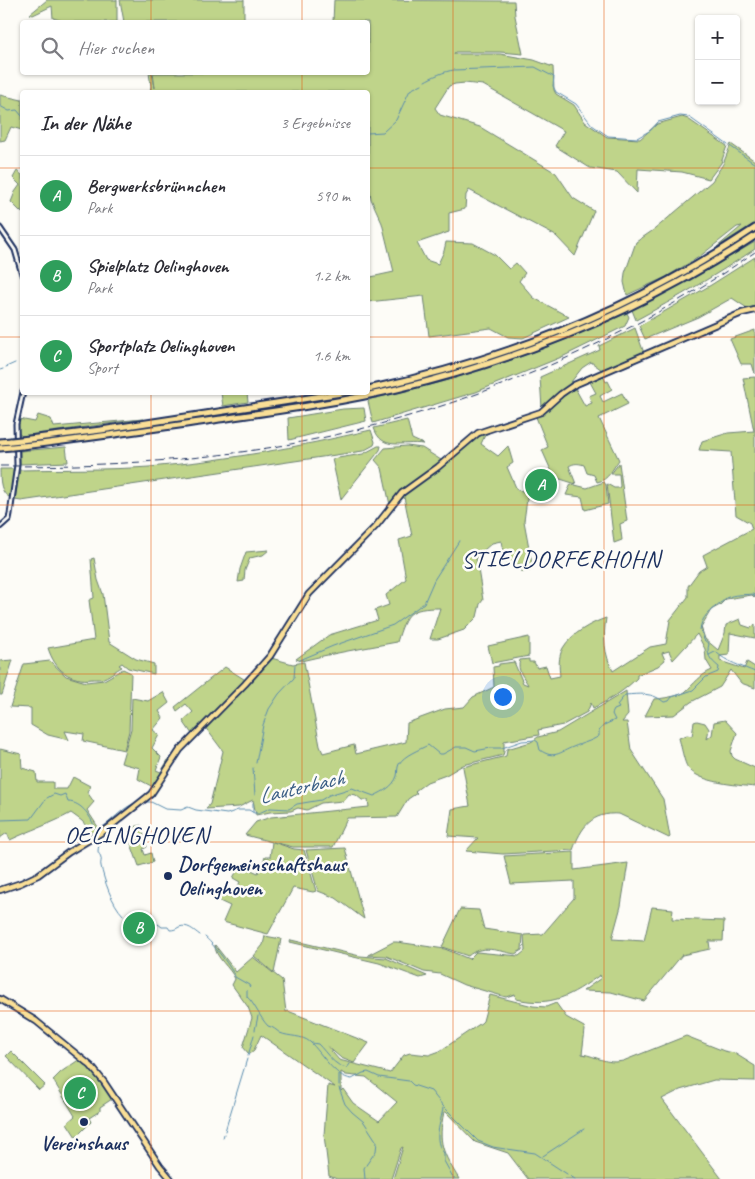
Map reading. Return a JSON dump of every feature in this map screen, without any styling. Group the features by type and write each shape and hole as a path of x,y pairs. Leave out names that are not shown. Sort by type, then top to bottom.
{"highway":[{"path":"370,390 485,358 578,324 664,282 755,228"},
{"path":"370,391 471,369 564,336 619,312 658,292 755,236"},
{"path":"22,443 328,395"},
{"path":"0,448 12,444 102,436 362,395"},
{"path":"0,442 12,444"}],"main road":[{"path":"0,890 29,880 145,800 158,786 180,750 270,656 309,594 376,526 396,499 438,467 472,437 541,412 566,390 574,386 742,313 755,310"},
{"path":"0,999 36,1022 91,1066 171,1179"}],"street":[{"path":"0,228 15,250 20,267"},
{"path":"0,528 10,514 17,465 16,424 22,395"}],"green space":[{"path":"47,0 117,0 117,20 60,20 53,18 52,6 33,15 30,14"},
{"path":"120,0 244,0 244,20 124,20"},
{"path":"334,0 514,1 515,16 523,54 455,52 454,54 500,54 534,60 553,67 554,90 556,94 574,105 585,122 607,137 640,139 657,124 682,117 688,119 727,146 721,163 709,179 682,172 638,169 637,193 617,172 590,168 555,146 564,131 483,85 465,83 449,86 435,108 440,115 480,127 556,173 573,198 594,211 575,256 556,236 469,190 466,195 465,209 449,213 449,232 417,243 426,260 438,264 446,242 473,243 495,255 509,269 516,263 525,273 519,281 534,298 569,317 523,338 508,337 491,328 429,336 424,296 370,302 370,276 394,272 382,223 371,199 370,192 370,90 150,90 149,75 152,75 155,88 153,75 370,75 370,20 333,20"},
{"path":"0,95 20,100 20,129 11,127 5,140 0,141"},
{"path":"731,144 755,161 755,223 717,247 742,226 737,227 699,257 666,277 627,295 624,282 625,273 636,242 655,229 712,181 723,164"},
{"path":"17,171 20,173 20,185 13,178"},
{"path":"20,185 20,211 11,202"},
{"path":"755,242 755,249 740,259 636,320 632,310 695,277"},
{"path":"755,257 755,307 747,308 732,298 698,317 645,339 639,326 711,285"},
{"path":"627,313 629,317 625,326 564,356 476,392 373,423 368,401 371,399 497,365 557,343"},
{"path":"635,328 644,353 602,370 591,362 582,368 567,387 542,409 540,377 600,350 599,346"},
{"path":"755,330 755,374 752,364 741,364 730,339"},
{"path":"603,376 612,389 600,396 603,402 622,393 628,404 599,418 619,460 607,477 601,481 597,482 594,475 587,473 584,465 578,464 569,466 576,484 554,477 542,450 548,447 536,417 575,388 585,406 592,403 589,396 596,393 590,382"},
{"path":"755,377 755,598 752,595 726,599 711,610 701,627 705,639 718,650 726,625 740,619 742,625 751,628 755,624 755,638 730,633 729,655 720,656 720,661 744,669 747,662 755,667 755,688 741,683 731,670 720,687 691,702 674,715 645,716 654,699 670,697 685,692 701,677 712,670 706,660 705,649 697,634 673,660 669,651 662,653 665,660 658,666 637,675 637,678 627,687 605,702 593,708 591,703 587,712 563,725 538,730 539,735 504,741 503,755 463,765 446,775 427,782 415,791 417,793 408,799 397,817 347,818 333,847 293,847 273,842 294,849 304,850 316,891 293,888 268,934 223,922 230,906 211,897 215,889 233,897 240,882 233,878 240,865 258,873 265,857 270,857 272,842 245,835 256,822 271,817 369,807 368,800 362,800 356,795 349,794 343,801 321,803 307,810 298,808 291,811 256,815 253,800 239,807 206,809 210,804 223,751 205,727 271,658 293,664 304,662 320,746 323,753 354,745 356,754 406,742 407,723 445,709 464,707 473,697 494,687 493,667 499,666 499,664 514,662 523,683 528,685 519,668 520,660 529,659 529,662 534,662 537,668 546,666 550,678 560,676 560,655 563,648 571,638 582,630 606,618 605,645 613,671 650,647 666,644 670,620 688,597 688,586 699,571 707,566 703,555 752,529 750,523 736,515 731,452 699,450 702,441 728,433 754,431 743,378"},
{"path":"221,395 247,395 248,402 223,406"},
{"path":"364,408 366,421 289,440 288,418 343,409"},
{"path":"38,415 51,419 54,427 143,419 22,436 18,433 19,419 35,422"},
{"path":"407,420 412,439 423,444 388,443 382,440 374,428"},
{"path":"371,430 375,442 374,445 363,451 21,501 15,500 20,470 117,469 205,461 261,453"},
{"path":"489,433 485,435 481,444 498,456 508,446 513,463 507,467 517,490 528,492 524,521 532,564 530,571 522,572 521,564 506,566 501,541 492,543 476,557 483,600 477,617 464,630 438,639 430,639 440,608 421,609 406,618 397,642 301,661 296,659 329,635 378,620 375,610 389,605 386,595 406,579 399,540 412,536 404,497 391,511 389,510 399,498 472,439"},
{"path":"381,446 380,450 341,499 332,459 363,454"},
{"path":"407,446 422,448 442,462 398,495 390,505 382,468 375,460 385,448"},
{"path":"66,447 68,462 20,464 20,451"},
{"path":"619,463 627,521 620,524 622,540 614,543 607,484 614,488 619,488 619,474 611,474"},
{"path":"0,469 15,469 11,498 3,490"},
{"path":"604,482 608,504 585,510 582,497 566,495 571,484 587,488"},
{"path":"269,550 263,555 250,558 245,570 244,581 238,582 246,552"},
{"path":"94,558 103,594 109,642 136,659 154,664 154,674 128,668 122,663 119,665 122,667 101,679 77,679 64,673 51,656 48,648 94,640 89,600 94,598 91,559"},
{"path":"529,637 529,656 492,663 488,646"},
{"path":"13,660 2,695 0,695 0,661"},
{"path":"50,661 66,676 86,682 104,680 123,669 131,673 129,731 124,750 83,741 84,734 65,731 69,740 48,735 31,725 31,708 10,707 24,664"},
{"path":"225,667 247,681 192,734 183,721 193,712 186,704 177,711 175,707"},
{"path":"626,691 628,715 622,722 627,722 631,750 663,799 669,838 619,814 595,818 584,828 573,850 503,854 466,851 478,838 448,836 452,809 470,806 463,767 506,756 507,749 531,742 538,737 558,732"},
{"path":"163,692 169,703 159,711 163,718 153,730 159,735 152,748 161,757 156,770 161,772 168,760 172,759 153,787 138,779 140,768 121,763 131,729 132,698 148,701"},
{"path":"725,720 737,733 731,751 732,756 755,768 755,787 710,780 694,773 687,766 679,738 687,735 692,736 694,722 697,721 705,723 709,729 707,739 712,735 714,722"},
{"path":"0,749 21,754 22,768 36,772 37,782 53,782 53,789 67,789 73,777 90,786 87,792 94,802 87,810 100,830 93,834 82,821 71,813 10,840 7,833 0,838"},
{"path":"141,825 147,847 143,849 145,855 151,853 153,862 139,866 130,841 136,839 134,827"},
{"path":"345,848 364,919 336,898 318,891 306,850"},
{"path":"574,852 574,870 628,863 621,906 612,939 644,941 652,907 673,909 672,919 724,921 723,941 709,941 710,949 682,955 644,1001 611,992 583,991 601,978 600,975 561,998 541,1002 516,999 515,994 506,997 464,985 440,974 424,972 386,956 368,955 393,942 397,942 445,949 469,959 476,952 519,956 525,951 524,935 543,934 574,898 574,881 511,884 504,856"},
{"path":"460,909 479,910 484,929 523,935 522,950 515,954 485,949 473,952 468,956 442,947"},
{"path":"265,936 281,939 274,973 254,956 263,945"},
{"path":"291,940 360,956 386,958 427,976 420,978 379,963 290,942"},
{"path":"215,945 236,972 253,957 282,980 286,1012 288,1011 369,1043 354,1063 341,1058 327,1046 339,1060 390,1073 404,1055 410,1053 429,1055 440,1051 481,1023 490,995 533,1006 546,1007 556,1003 566,1017 584,1027 582,1054 607,1061 623,1061 686,1036 734,1053 755,1066 755,1081 714,1080 680,1090 662,1099 722,1179 528,1179 508,1153 475,1142 446,1112 444,1112 442,1123 441,1140 445,1155 459,1179 393,1179 403,1147 401,1148 391,1179 337,1179 329,1176 324,1135 328,1085 335,1087 261,1035 254,1050 249,1054 243,1047 252,1018 248,1007 232,985 235,979 233,975 215,949","holes":["341,1072 346,1075 366,1077 397,1102 379,1121 353,1103 343,1089 341,1091"]},
{"path":"11,1051 45,1085 39,1090 6,1056"},
{"path":"80,1059 95,1074 112,1099 100,1107 100,1111 89,1118 91,1122 76,1137 67,1123 75,1116 53,1080"}],"waterway":[{"path":"425,81 454,70 535,67 554,77 553,86 556,92 576,104 592,125 608,136 637,138 651,130 658,122 680,116 689,117 728,145"},
{"path":"370,133 383,132 396,120 410,90 422,84"},
{"path":"0,106 9,111 17,110 20,114"},
{"path":"730,146 755,164"},
{"path":"6,367 15,363"},
{"path":"300,660 393,625 424,603 434,580 459,541"},
{"name":"Lauterbach","path":"144,802 151,802 165,809 181,810 188,807 196,810 227,814 238,810 249,810 259,813 270,808 289,809 297,804 321,800 329,795 352,788 374,796 391,786 397,776 398,766 401,761 408,755 428,745 439,754 443,754 456,747 466,747 475,751 502,748 522,741 535,740 538,742 540,750 553,755 557,754 599,736 599,731 604,725 615,720 612,714 614,710 619,708 617,705 625,695 646,694 664,702 669,701 672,697 693,690 706,677 718,672 719,667 709,657 709,644 704,640 700,630 702,621 710,611 726,598 736,595 753,594 755,597"},
{"name":"Lauterbach","path":"709,655 715,652"},
{"path":"717,653 729,661 755,672"},
{"path":"256,763 263,725 269,709 279,694 294,678 295,665"},
{"path":"253,768 255,795"},
{"name":"Lauterbach","path":"47,798 54,794 60,796 65,794 68,802 78,805 86,812 96,831 132,804 138,802"},
{"name":"Lauterbach","path":"0,820 31,819 45,800"},
{"path":"253,803 253,812"},
{"path":"100,839 98,853 101,857 104,878 112,898 123,915"},
{"path":"125,921 139,920 168,927 170,930 185,926 200,935"},
{"path":"205,937 222,956 235,977 249,985 247,997 268,1026 280,1033 307,1040 334,1069 346,1077 352,1079 368,1072 379,1077 409,1081 413,1085 431,1091 443,1106 478,1141 505,1149"},
{"path":"255,1030 258,1016"},
{"path":"248,1056 254,1035"},
{"path":"312,1043 318,1044 338,1065 347,1068 350,1064"},
{"path":"225,1131 247,1059"},
{"path":"339,1074 339,1085"},
{"path":"339,1088 345,1104 364,1122 377,1142 376,1151 364,1168 365,1179"},
{"path":"443,1108 438,1131 438,1143 444,1153 444,1161 454,1179"},
{"path":"543,1156 584,1129"},
{"path":"223,1138 224,1134"},
{"path":"507,1149 535,1153 567,1174"},
{"path":"570,1176 575,1179"}],"railway":[{"path":"0,466 124,463 217,455 315,439 382,423 448,404 513,380 577,353 638,323 698,289 755,252"}],"place":[{"name":"Bergwerksbrünnchen","path":"541,485"},
{"name":"Dorfgemeinschaftshaus Oelinghoven","path":"168,876"},
{"name":"Spielplatz Oelinghoven","path":"139,928"},
{"name":"Sportplatz Oelinghoven","path":"80,1093"},
{"name":"Vereinshaus","path":"84,1122"}],"district":[{"name":"STIELDORFERHOHN","path":"561,559"},
{"name":"OELINGHOVEN","path":"137,835"}]}
